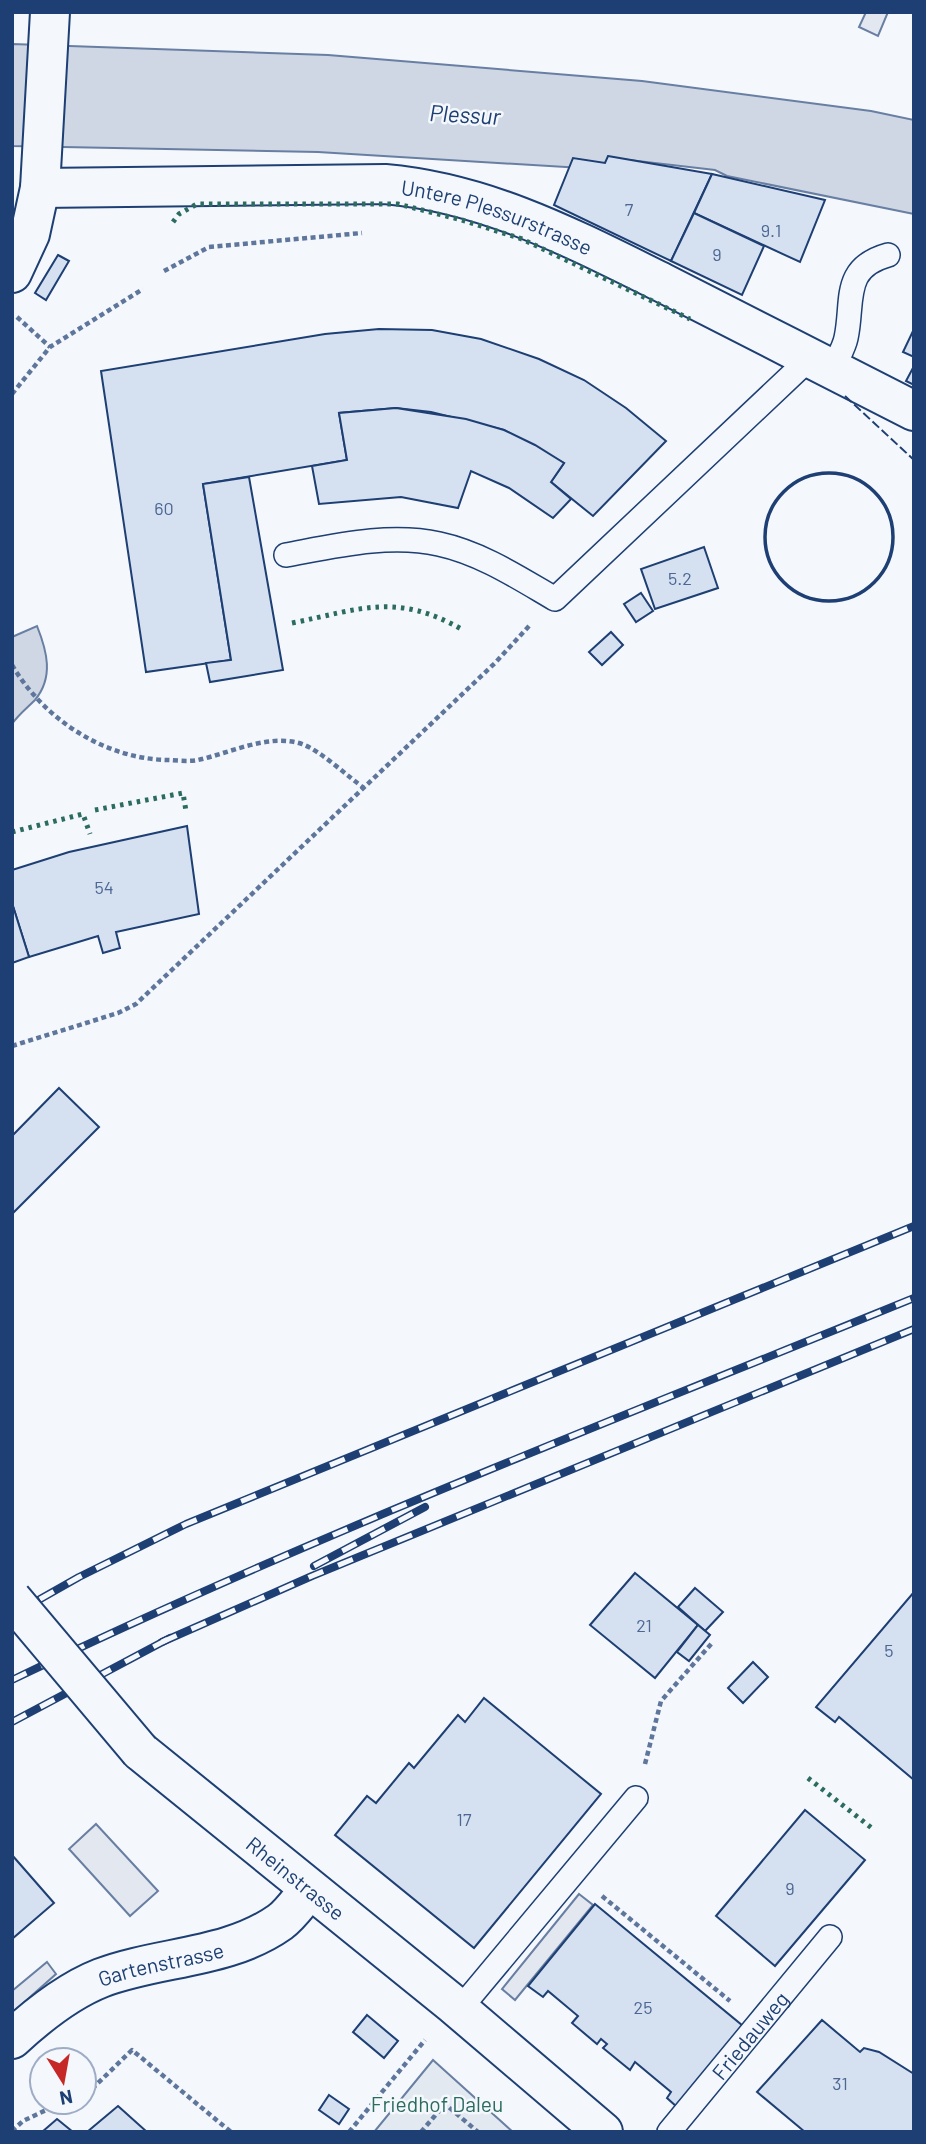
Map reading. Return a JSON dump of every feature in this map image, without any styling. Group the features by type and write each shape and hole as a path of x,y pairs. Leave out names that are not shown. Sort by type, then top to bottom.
{"street":[{"path":"12,273 30,234 40,176 50,24"},
{"name":"Untere Plessurstrasse","path":"40,176 424,187 501,208 546,225 914,411"},
{"name":"Rheinstrasse","path":"12,1599 140,1751 459,2010 603,2132"},
{"name":"Gartenstrasse","path":"12,2039 42,2012 99,1979 155,1962 214,1951 248,1940 282,1921 309,1890"}],"lane":[{"path":"286,555 366,540 439,544 502,568 555,599 846,339 849,292 854,281 868,263 888,255"},
{"path":"459,2010 636,1798"},
{"name":"Friedauweg","path":"669,2132 830,1937"}],"path":[{"path":"164,271 209,247 374,232"},
{"path":"12,394 50,347 143,289"},
{"path":"12,312 50,347"},
{"path":"12,1046 118,1013 136,1004 495,663 555,599"},
{"path":"12,665 36,698 64,723 102,747 149,759 194,761 273,740 293,743 303,745 364,788"},
{"path":"636,1798 661,1701 712,1643"},
{"path":"574,1873 758,2024"},
{"path":"349,2132 430,2034"},
{"path":"98,2083 132,2050 231,2132"},
{"path":"421,2132 445,2104 478,2132"},
{"path":"12,2131 34,2116"}],"green space":[{"name":"Friedhof Daleu","path":"433,2060 513,2132 374,2132"}],"shaded area":[{"path":"866,12 888,12 878,36 859,27"},
{"path":"96,1824 158,1891 130,1916 69,1849"},
{"path":"579,1894 593,1905 515,2000 502,1989"},
{"path":"47,1962 56,1974 12,2013 12,1991"}],"water":[{"name":"Plessur","path":"12,44 328,55 642,81 871,111 914,120 914,214 727,176 715,170 621,159 615,170 318,152 12,146"},
{"path":"37,626 46,654 45,682 35,700 12,724 12,637"}],"building":[{"path":"608,156 712,174 671,261 554,205 573,158 605,163"},
{"path":"712,174 825,200 800,262 694,213"},
{"path":"694,213 764,246 742,295 671,261"},
{"path":"58,255 69,261 46,300 35,293"},
{"path":"379,329 432,330 481,339 539,359 584,380 626,408 666,441 593,516 551,482 564,463 504,430 431,412 396,408 339,413 347,460 203,484 231,660 146,672 101,371 325,334"},
{"path":"914,329 914,357 903,352"},
{"path":"914,366 914,385 906,381"},
{"path":"396,408 466,419 504,430 535,445 564,463 551,482 571,499 553,518 509,488 471,471 458,508 401,497 319,504 312,466 347,460 339,413"},
{"path":"249,477 283,670 210,682 206,663 231,660 203,484"},
{"path":"704,547 718,588 655,609 641,569"},
{"path":"641,593 653,611 636,622 624,604"},
{"path":"611,632 623,645 602,665 589,652"},
{"path":"187,826 199,914 116,932 120,948 103,953 98,936 29,957 12,903 12,870 69,852"},
{"path":"12,903 29,957 12,963"},
{"path":"59,1088 99,1127 12,1214 12,1136"},
{"path":"635,1573 698,1625 655,1678 590,1625"},
{"path":"695,1588 723,1612 705,1631 678,1607"},
{"path":"914,1592 914,1780 839,1717 835,1722 816,1707"},
{"path":"698,1625 710,1635 689,1661 677,1652"},
{"path":"753,1662 768,1677 743,1703 728,1688"},
{"path":"484,1698 601,1794 474,1948 335,1835 367,1796 376,1803 409,1763 414,1768 458,1715 465,1722"},
{"path":"805,1810 865,1860 775,1966 716,1916"},
{"path":"12,1855 54,1903 12,1939"},
{"path":"595,1904 743,2026 677,2107 667,2098 671,2092 635,2062 630,2070 603,2048 607,2044 601,2039 597,2044 572,2023 578,2016 548,1991 543,1997 528,1986"},
{"path":"367,2015 398,2041 384,2058 353,2032"},
{"path":"822,2020 860,2052 864,2048 879,2052 914,2074 914,2132 805,2132 757,2092"},
{"path":"329,2095 349,2109 339,2124 319,2110"},
{"path":"118,2106 147,2132 87,2132"},
{"path":"57,2119 73,2132 42,2132"}],"railway":[{"path":"12,1615 79,1577 186,1524 914,1226"},
{"path":"12,1680 347,1529 914,1298"},
{"path":"162,1642 312,1576 914,1329"},
{"path":"314,1566 425,1507"},
{"path":"12,1722 170,1638"}],"hedge":[{"path":"173,222 179,214 197,204 398,204 522,239 690,319"},
{"path":"292,623 359,609 398,607 440,618 463,630"},
{"path":"95,810 183,793 186,811"},
{"path":"12,832 83,814 90,834"},
{"path":"808,1778 873,1829"}],"fence":[{"path":"845,396 914,460"}],"wall":[{"path":"829,473 853,478 874,492 888,513 893,537 888,561 874,582 853,596 829,601 805,596 784,582 770,561 765,537 770,513 784,492 805,478 829,473"}]}
